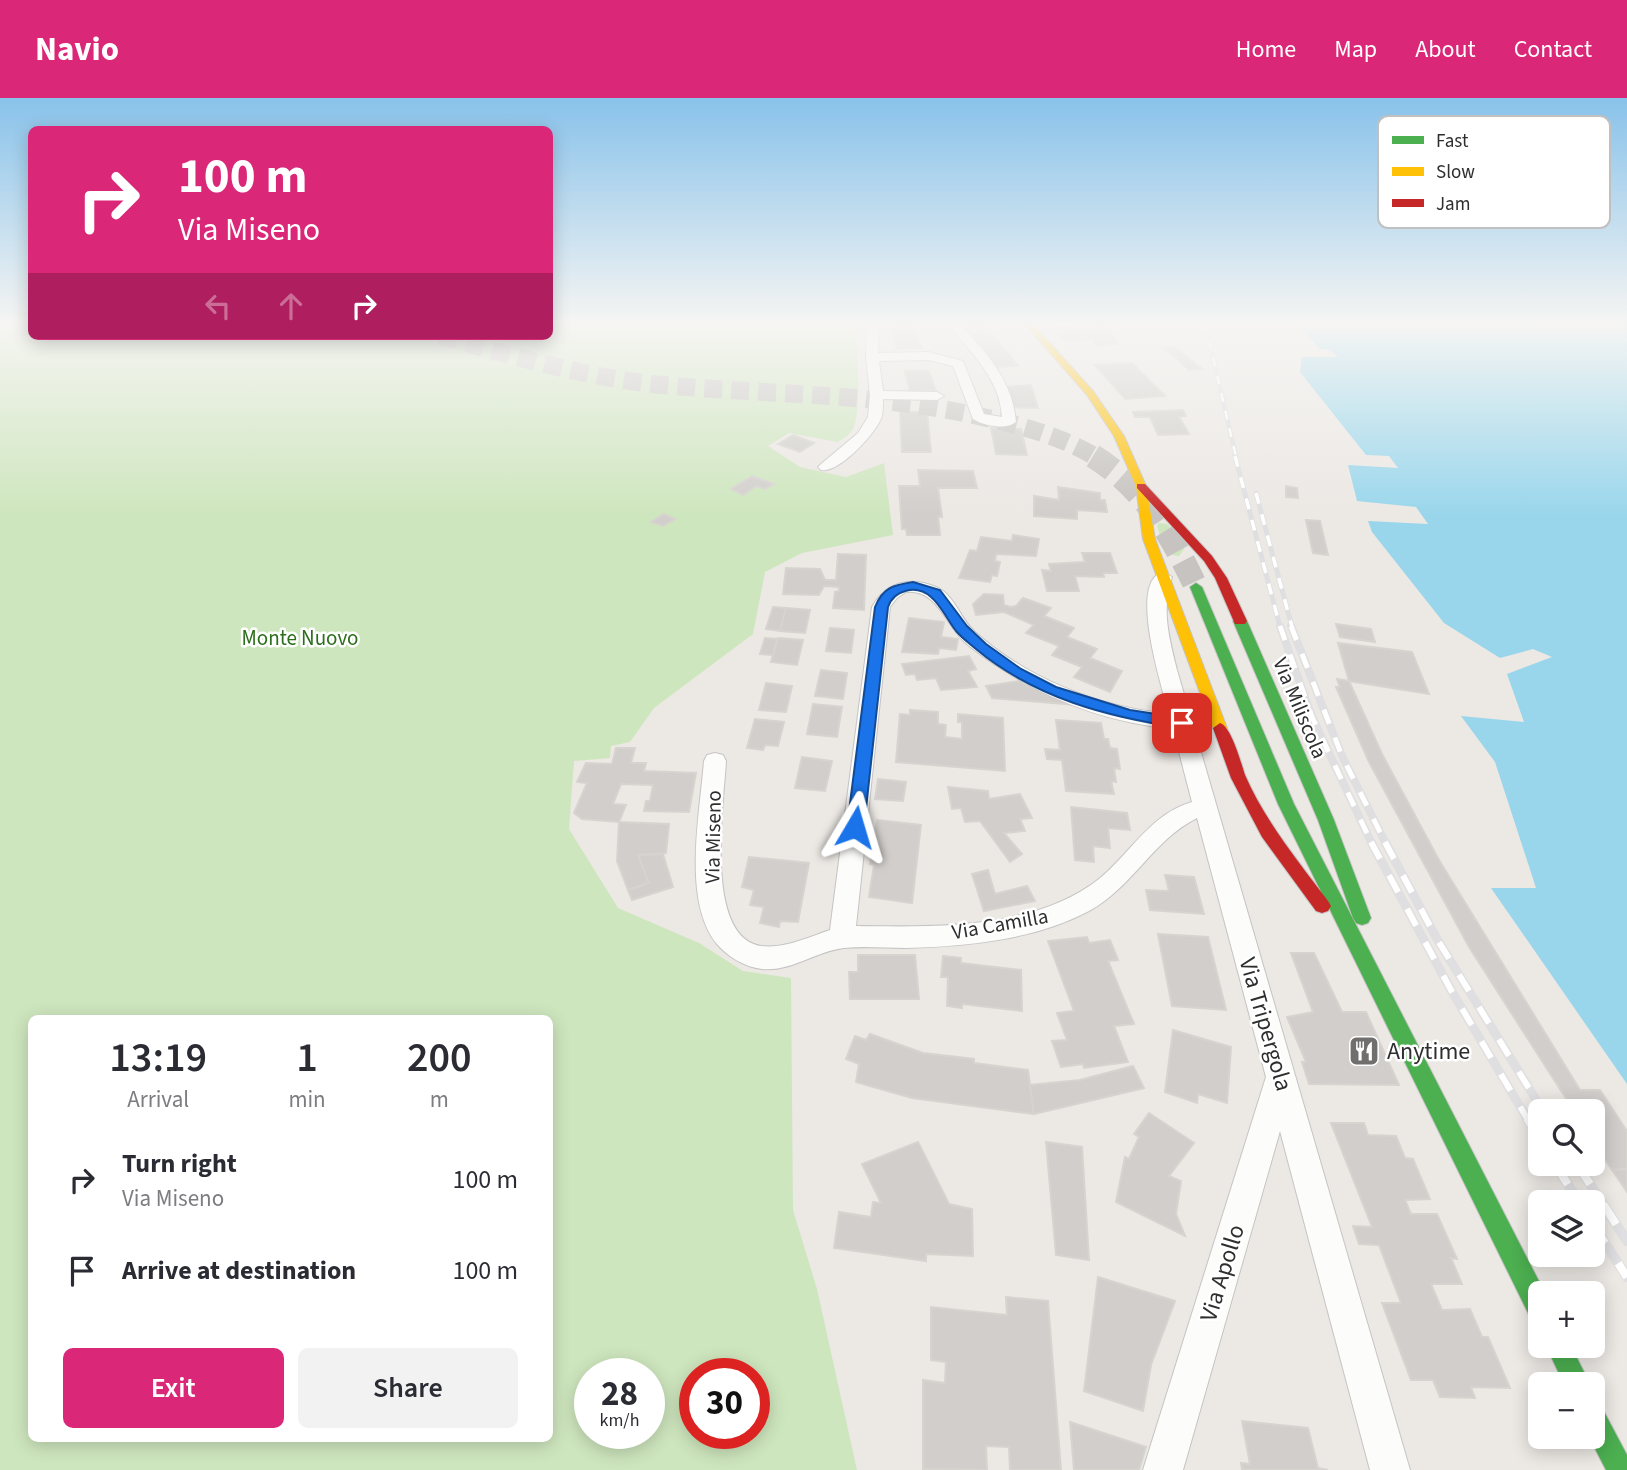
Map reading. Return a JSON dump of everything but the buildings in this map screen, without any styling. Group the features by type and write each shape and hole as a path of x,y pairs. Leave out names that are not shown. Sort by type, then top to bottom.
{"street":[{"path":"826,467 864,436 875,417 876,387"},
{"path":"967,387 978,416 985,420 1009,422 1010,411 1000,387"},
{"name":"Via Miliscola","path":"1085,387 1119,436 1142,486 1193,542 1221,578 1345,869 1361,916 1372,971"},
{"path":"877,395 937,396"},
{"name":"Via Miliscola","path":"1142,486 1146,523 1178,568 1286,804 1528,1286"},
{"path":"1193,542 1178,568 1221,578"},
{"name":"Via Miliscola","path":"1178,568 1251,804 1290,865 1372,971"},
{"name":"Via Tripergola","path":"1178,568 1156,595 1158,626 1204,808 1390,1470"},
{"path":"842,937 881,607 885,597 895,588 913,586 935,593 962,629 982,647 1016,672 1051,690 1129,715 1182,723"},
{"name":"Via Miseno","path":"715,761 709,883 718,924 739,948 759,957 794,953 842,937"},
{"name":"Via Camilla","path":"842,937 900,938 952,934 1038,921 1106,888 1174,819 1192,810 1204,808"},
{"name":"Via Apollo","path":"1163,1470 1281,1076"},
{"path":"1605,1441 1620,1470"}],"green space":[{"name":"Monte Nuovo","path":"0,387 858,387 855,424 851,432 838,442 789,433 768,446 800,467 846,477 884,463 893,535 802,553 765,572 753,634 654,708 630,742 611,746 610,758 574,761 569,829 618,908 699,943 743,971 791,978 793,1210 817,1289 857,1470 0,1470"},
{"path":"1159,523 1167,524 1181,539 1184,549 1179,556 1166,554 1157,526"}],"water":[{"path":"1312,387 1627,387 1627,1084 1491,888 1536,888 1495,762 1461,716 1524,722 1507,674 1552,657 1533,649 1500,658 1444,623 1372,532 1368,521 1428,524 1416,507 1357,501 1348,465 1398,468 1389,456 1366,455"}],"tunnel":[{"path":"691,387 869,399 951,410 1032,430 1071,444 1096,457"},
{"path":"1093,456 1127,483 1154,514 1177,549 1196,587"}],"railway":[{"path":"1220,387 1236,457"},
{"path":"1235,456 1280,627"},
{"path":"1256,493 1292,627"},
{"path":"1280,626 1312,717 1371,843"},
{"path":"1291,626 1342,756 1385,842"},
{"path":"1385,842 1437,939 1536,1099"},
{"path":"1371,843 1451,990 1528,1120"},
{"path":"1563,1176 1571,1190"},
{"path":"1585,1176 1627,1241"},
{"path":"1605,1243 1627,1277"}],"traffic: fast":[{"path":"1196,587 1286,804 1528,1286"},
{"path":"1240,621 1326,820 1362,918"},
{"path":"1564,1358 1571,1372"},
{"path":"1605,1441 1620,1470"}],"traffic: slow":[{"path":"1085,387 1119,436 1141,486 1149,539 1220,728"}],"traffic: jam":[{"path":"1141,486 1208,559 1221,578 1240,621"},
{"path":"1220,728 1239,778 1268,833 1322,906"}],"place":[{"name":"Anytime","path":"1364,1051"}],"route":[{"path":"855,827 881,607 885,597 895,588 913,586 935,593 962,629 982,647 1016,672 1051,690 1129,715 1182,723"}]}
